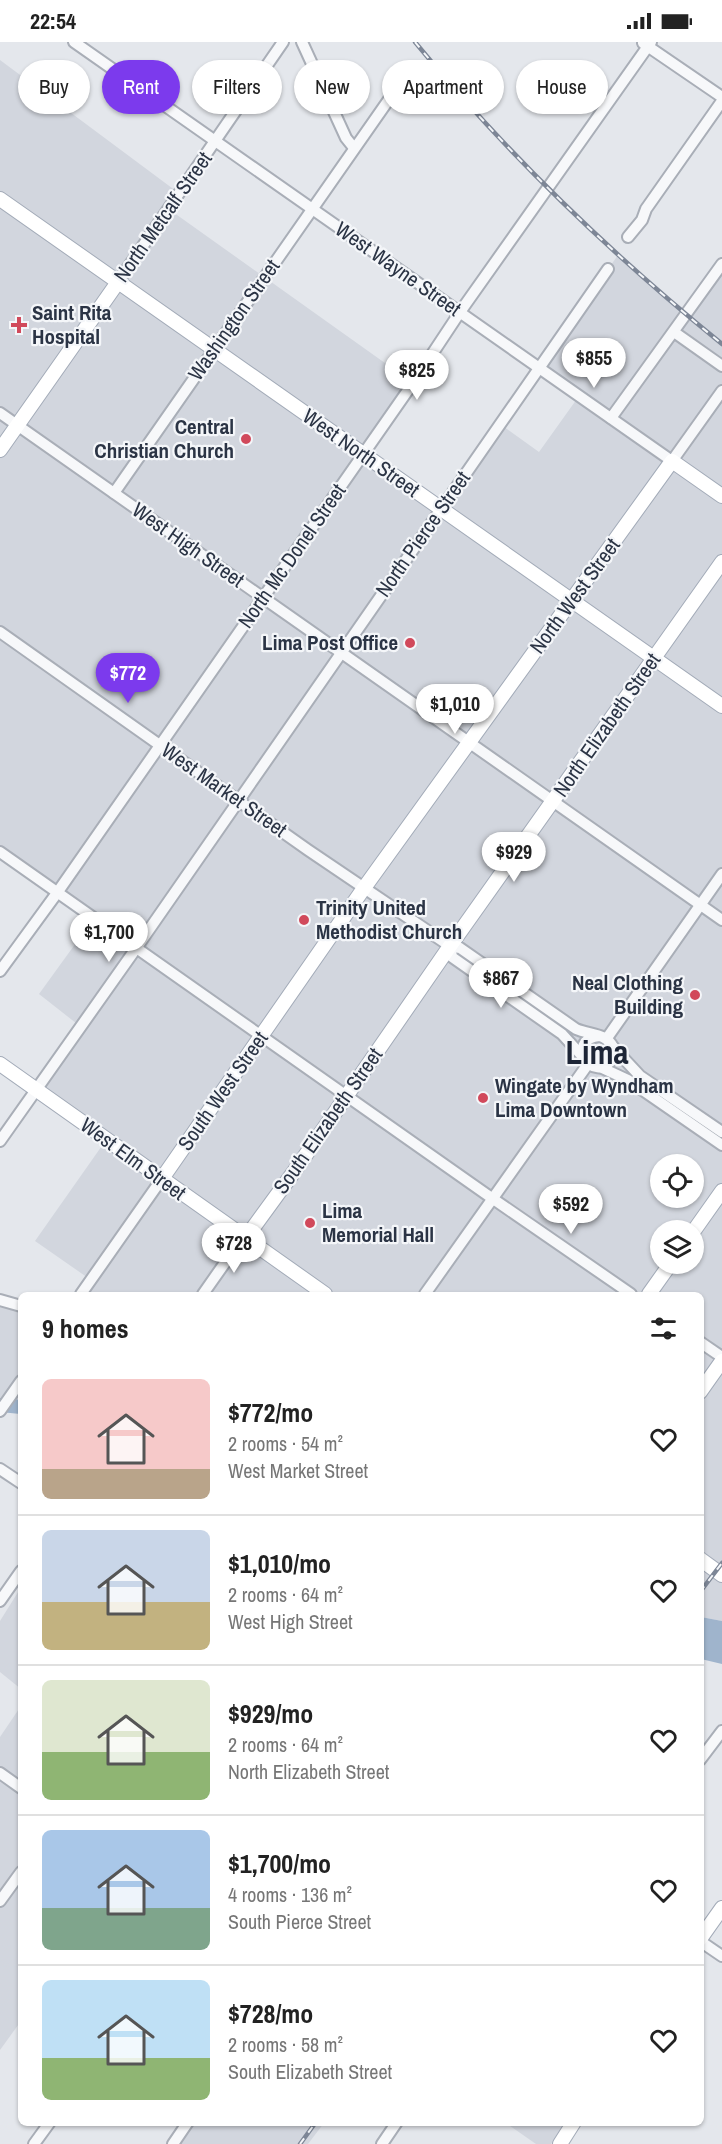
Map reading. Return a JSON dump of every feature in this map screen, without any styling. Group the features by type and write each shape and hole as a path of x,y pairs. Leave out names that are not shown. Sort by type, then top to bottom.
{"main road":[{"name":"West North Street","path":"0,199 722,706"},
{"name":"North Metcalf Street","path":"0,450 118,282"},
{"name":"West Wayne Street","path":"672,461 722,496"},
{"name":"North West Street","path":"364,888 672,461"},
{"name":"North Elizabeth Street","path":"450,946 722,562"},
{"name":"South West Street","path":"161,1180 364,888"},
{"name":"South Elizabeth Street","path":"243,1237 253,1228 450,946"},
{"name":"West Elm Street","path":"0,1064 322,1292"},
{"path":"701,1220 722,1191"},
{"path":"650,1292 663,1274"},
{"path":"704,1386 722,1359"},
{"path":"704,1562 722,1575"},
{"path":"704,1934 722,1908"},
{"path":"560,2144 571,2126"}],"street":[{"name":"West Wayne Street","path":"74,42 672,461"},
{"name":"North Metcalf Street","path":"118,282 283,42"},
{"path":"302,42 346,138 354,148"},
{"path":"628,237 642,220 646,208 722,99 647,43"},
{"name":"North Mc Donel Street","path":"0,971 263,598 647,43"},
{"name":"Washington Street","path":"114,493 382,109"},
{"path":"611,418 722,264"},
{"name":"North Pierce Street","path":"0,1141 608,269"},
{"path":"674,332 722,366"},
{"name":"North West Street","path":"672,461 722,391"},
{"name":"West High Street","path":"0,413 722,920"},
{"name":"West Market Street","path":"0,632 450,946 460,948 576,1029 606,1040"},
{"path":"0,852 493,1200 629,1292"},
{"path":"606,1040 722,874"},
{"name":"West Market Street","path":"450,946 452,957 562,1034 586,1061"},
{"path":"426,1292 493,1200 586,1061 583,1047 594,1036 606,1040 640,1076 722,1132"},
{"path":"600,1067 613,1058 606,1040"},
{"path":"586,1061 644,1091 722,1145"},
{"name":"South West Street","path":"82,1292 161,1180"},
{"name":"South Elizabeth Street","path":"204,1292 243,1237"},
{"path":"0,1300 18,1304"},
{"path":"704,1345 722,1359"},
{"path":"0,1411 18,1384"},
{"path":"0,1469 18,1482"},
{"path":"0,1601 18,1575"},
{"path":"704,1755 722,1731"},
{"path":"0,1773 18,1786"},
{"path":"0,1901 18,1876"},
{"path":"704,1943 722,1956"},
{"path":"34,2144 47,2126"},
{"path":"173,2144 185,2126"},
{"path":"382,2144 394,2126"}],"shaded area":[{"path":"0,60 18,73 18,114 73,114 180,194 170,210 413,383 363,454 441,509 500,424 539,452 579,396 539,368 618,255 686,314 722,264 722,1621 704,1618 704,1292 82,1292 91,1280 35,1241 106,1140 36,1090 81,1027 39,994 94,918 0,852"},
{"path":"0,1300 18,1305 18,1407 0,1405"},
{"path":"18,1592 18,1687 0,1672 0,1621"},
{"path":"18,1710 18,2025 0,2050 0,1737"},
{"path":"187,2126 322,2126 308,2144 175,2144"},
{"path":"510,2126 563,2126 551,2144 536,2144"}],"water":[{"path":"704,1618 722,1621 722,1664 704,1660"}],"waterway":[{"path":"0,1405 18,1407"}],"railway":[{"path":"415,42 486,123 561,200 640,274 722,344"},
{"path":"704,1587 722,1563"},
{"path":"300,2144 313,2126"}],"place":[{"name":"Saint Rita Hospital","path":"19,325"},
{"name":"Central Christian Church","path":"246,439"},
{"name":"Lima Post Office","path":"410,643"},
{"name":"Trinity United Methodist Church","path":"304,920"},
{"name":"Neal Clothing Building","path":"695,995"},
{"name":"Wingate by Wyndham Lima Downtown","path":"483,1098"},
{"name":"Lima Memorial Hall","path":"310,1223"}],"district":[{"name":"Lima","path":"597,1052"}]}
